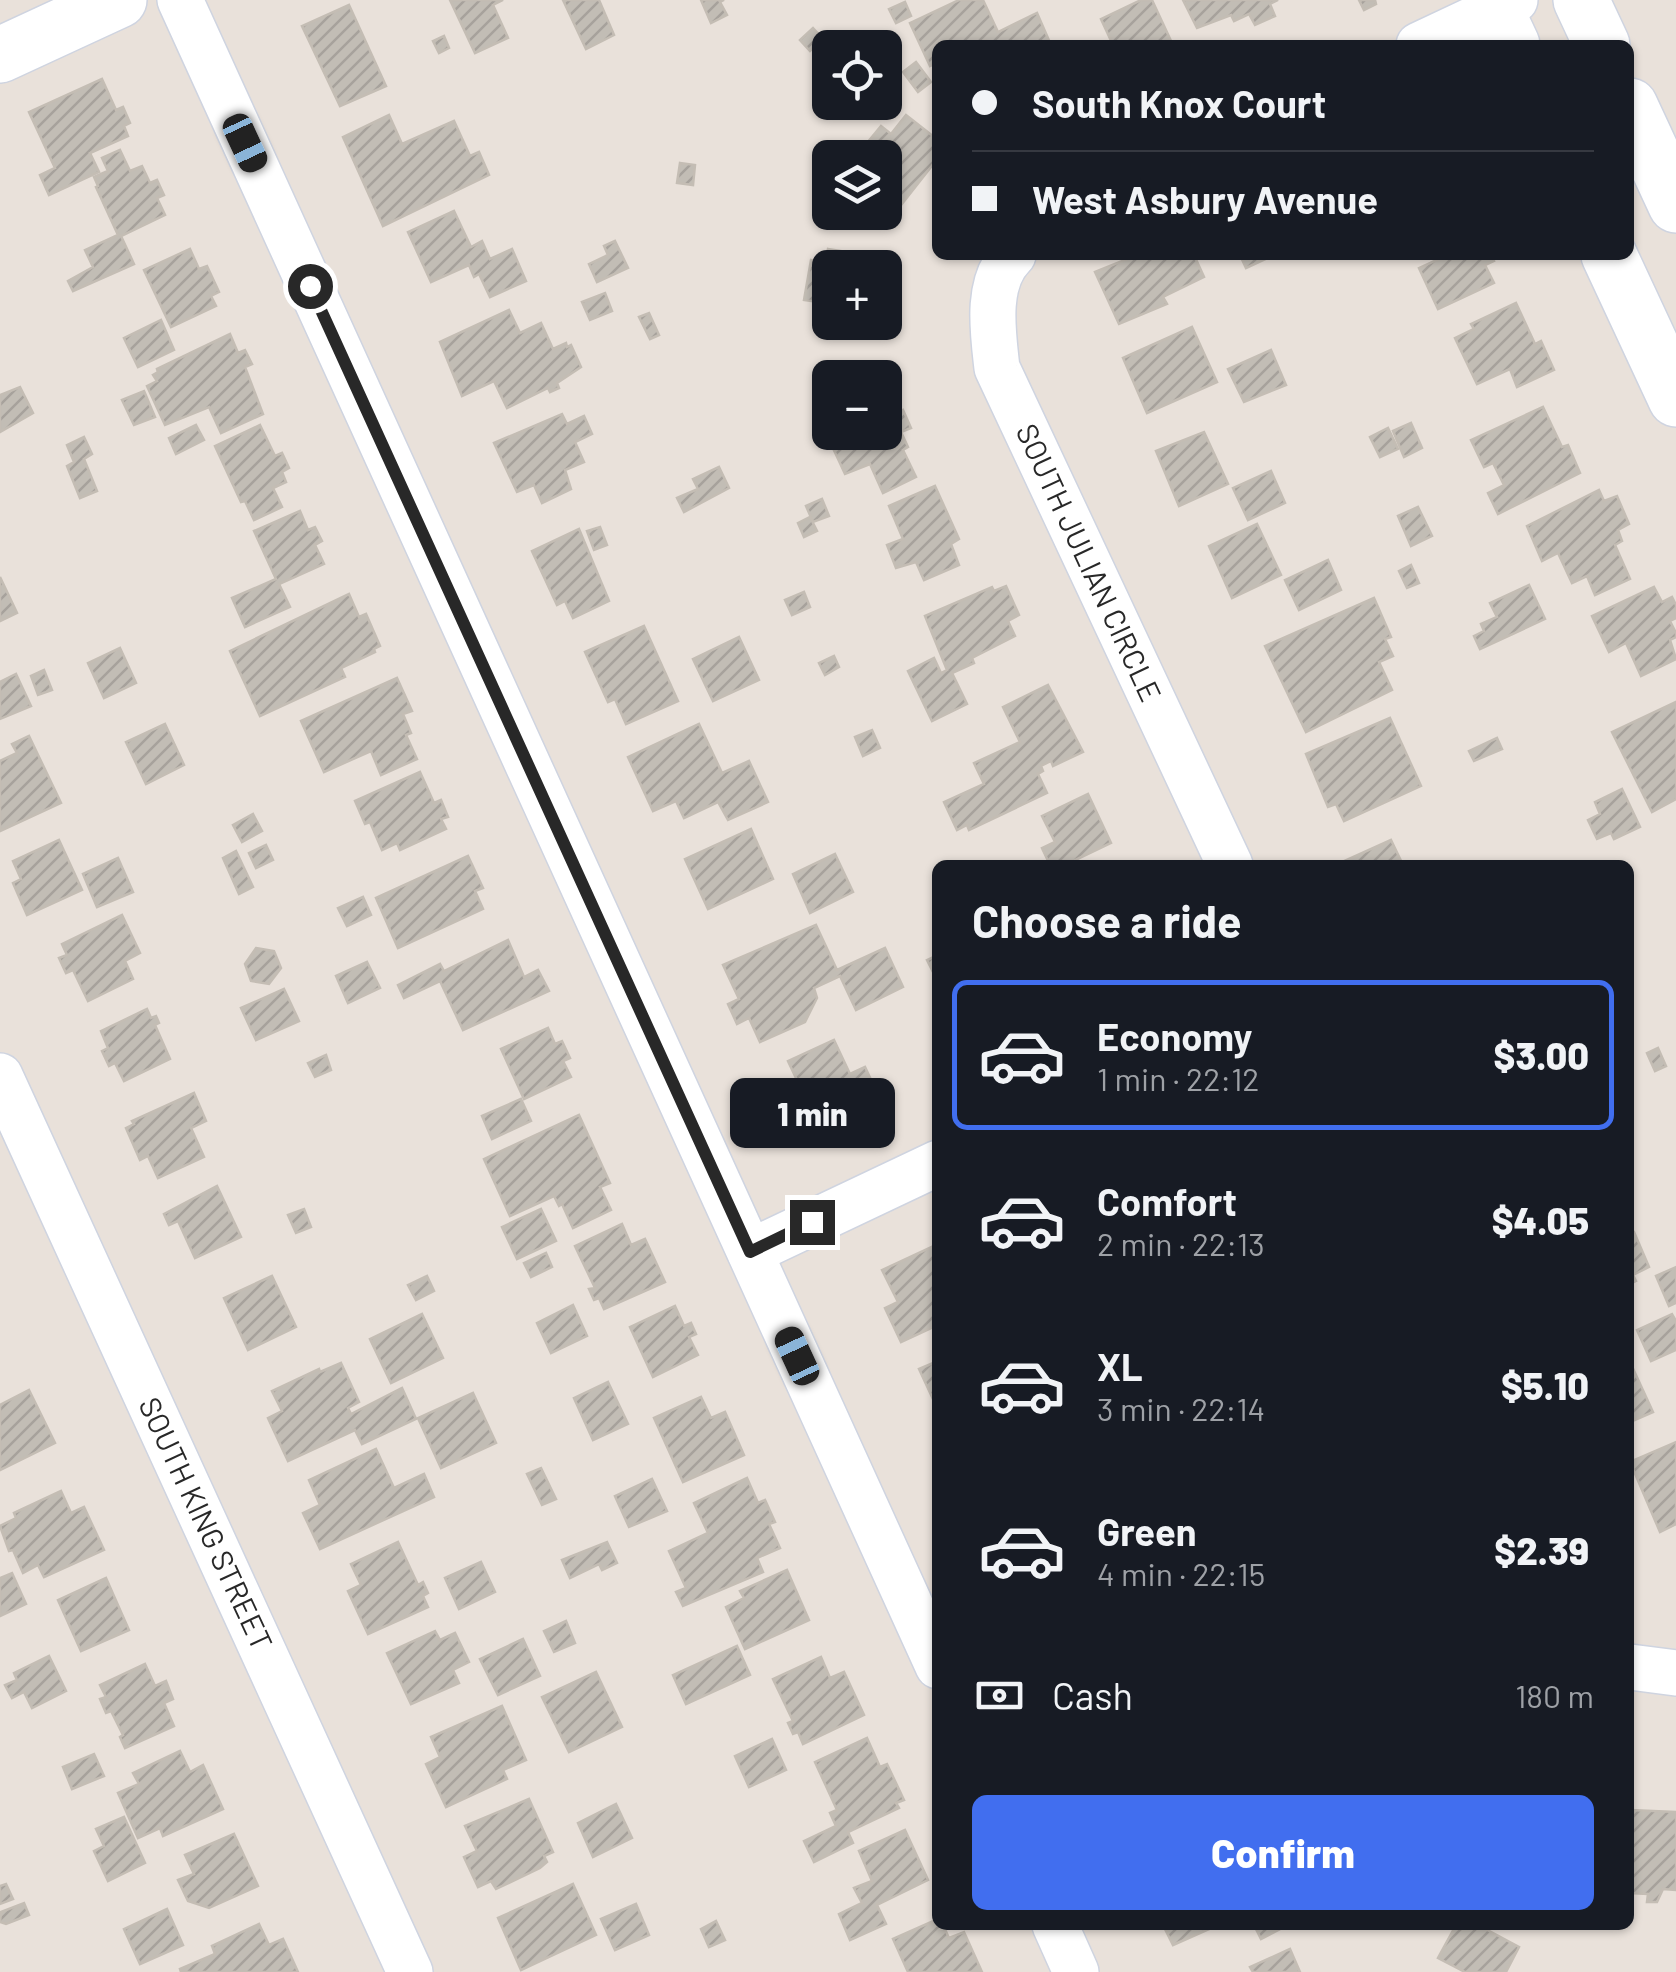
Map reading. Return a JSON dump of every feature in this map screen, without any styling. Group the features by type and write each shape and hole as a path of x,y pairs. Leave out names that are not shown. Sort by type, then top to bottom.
{"street":[{"path":"0,56 119,0"},
{"path":"180,0 932,1653"},
{"path":"1581,0 1600,40"},
{"path":"1433,40 1503,14"},
{"path":"1634,115 1676,206"},
{"name":"SOUTH JULIAN CIRCLE","path":"1007,260 992,322 997,368 1228,860"},
{"path":"1611,260 1676,400"},
{"name":"SOUTH KING STREET","path":"0,1076 410,1972"},
{"path":"750,1252 932,1166"},
{"path":"1634,1668 1676,1673"},
{"path":"1057,1930 1076,1972"}],"building":[{"path":"450,0 503,0 493,5 508,38 475,53"},
{"path":"563,0 599,0 614,35 586,49"},
{"path":"701,0 724,0 720,2 727,15 711,23"},
{"path":"959,0 983,0 998,32 1037,13 1049,40 932,40 930,66 910,23"},
{"path":"1141,0 1152,0 1171,40 1111,40 1101,19"},
{"path":"1183,0 1278,0 1270,4 1275,16 1255,25 1249,14 1234,21 1231,15 1197,28"},
{"path":"1359,0 1375,0 1376,4 1364,10"},
{"path":"905,2 911,16 896,23 889,9"},
{"path":"349,5 386,86 340,106 302,26"},
{"path":"813,28 815,30 810,51 800,40"},
{"path":"444,36 449,48 439,53 433,41"},
{"path":"916,62 931,82 918,92 903,72"},
{"path":"102,79 116,110 123,107 130,123 124,126 128,136 90,153 99,172 49,195 40,175 55,168 29,112"},
{"path":"389,115 402,144 454,121 470,156 479,152 489,175 383,226 343,137"},
{"path":"906,115 932,135 932,166 902,204 902,140 869,140 881,126 891,134"},
{"path":"120,150 130,171 142,166 150,183 157,180 164,195 157,198 165,215 121,236 134,264 73,291 68,281 93,267 85,250 118,235 94,177 108,171 102,158"},
{"path":"680,163 695,165 693,185 677,183"},
{"path":"454,211 471,247 482,241 490,259 512,249 526,281 490,297 479,274 474,277 469,265 431,282 408,232"},
{"path":"615,241 628,268 597,282 589,264 608,255 604,246"},
{"path":"190,249 199,269 207,266 219,292 211,296 216,306 171,327 144,270"},
{"path":"812,260 812,301 804,300"},
{"path":"1125,260 1196,260 1204,277 1163,297 1167,304 1119,324 1095,272"},
{"path":"1242,260 1263,260 1246,268"},
{"path":"1437,260 1494,260 1485,265 1494,283 1438,309 1419,268"},
{"path":"605,293 612,311 590,320 582,302"},
{"path":"1516,303 1535,344 1541,341 1554,370 1517,387 1510,369 1477,384 1455,338 1474,329 1471,324"},
{"path":"509,310 520,333 541,323 553,349 566,343 567,347 571,345 581,367 557,383 559,388 550,392 548,388 507,408 494,381 462,396 440,342"},
{"path":"649,313 659,335 650,339 639,317"},
{"path":"161,320 174,350 138,367 124,338"},
{"path":"1192,327 1217,382 1147,413 1123,358"},
{"path":"230,334 238,353 245,350 252,364 245,367 263,414 221,433 209,407 165,425 147,386 157,381 153,375 157,369"},
{"path":"1271,350 1286,385 1244,402 1228,369"},
{"path":"20,387 33,413 0,432 0,395"},
{"path":"144,391 155,417 134,425 122,400"},
{"path":"1543,407 1562,447 1568,445 1580,473 1498,514 1488,493 1504,485 1493,463 1484,467 1471,440"},
{"path":"902,410 903,410 911,428 902,432"},
{"path":"562,414 567,424 584,416 592,434 575,442 584,462 565,470 571,489 542,503 534,485 517,492 494,443"},
{"path":"1411,423 1422,448 1404,457 1393,431"},
{"path":"196,425 204,440 176,454 169,438"},
{"path":"260,425 275,456 282,453 289,468 282,472 286,482 273,488 282,507 254,520 245,501 241,502 215,446"},
{"path":"1388,428 1398,449 1380,457 1370,437"},
{"path":"1204,432 1228,484 1179,506 1156,451"},
{"path":"902,434 908,447 903,450 916,477 883,493 870,464 845,474 834,450 902,450"},
{"path":"84,437 92,454 84,459 97,491 80,498 67,466 74,462 67,445"},
{"path":"719,467 729,488 684,512 677,498 698,489 693,479"},
{"path":"1271,471 1285,503 1248,520 1233,488"},
{"path":"935,486 959,539 951,544 959,565 924,580 916,562 896,568 887,545 903,539 889,506"},
{"path":"1599,490 1604,501 1617,496 1629,524 1618,530 1622,541 1615,545 1630,579 1595,595 1587,576 1572,583 1558,553 1542,561 1527,526"},
{"path":"822,499 829,516 813,522 806,506"},
{"path":"1418,507 1432,536 1411,546 1398,516"},
{"path":"300,511 308,530 315,527 322,541 315,545 324,564 279,584 290,607 245,627 232,598 276,579 254,531"},
{"path":"810,517 817,531 804,537 798,523"},
{"path":"1257,524 1281,575 1232,598 1209,546"},
{"path":"600,527 607,545 594,550 587,531"},
{"path":"579,529 609,601 573,618 565,601 557,605 532,551"},
{"path":"1328,560 1341,590 1299,610 1285,580"},
{"path":"1411,565 1419,583 1407,588 1399,571"},
{"path":"0,577 17,613 0,621"},
{"path":"1529,585 1545,619 1480,649 1474,636 1484,631 1481,624 1497,617 1490,603"},
{"path":"1006,586 1019,615 1008,621 1015,636 952,673 967,704 932,721 908,671 934,658 941,673 947,670 925,616 992,587 994,591"},
{"path":"1654,587 1662,602 1672,597 1676,605 1676,618 1670,621 1676,637 1670,640 1676,659 1641,676 1626,643 1609,652 1592,616"},
{"path":"804,592 810,607 792,615 785,600"},
{"path":"349,594 359,617 366,614 380,646 341,668 345,677 260,716 230,651"},
{"path":"1374,598 1391,637 1385,639 1393,656 1379,662 1392,690 1306,732 1265,646"},
{"path":"644,626 678,701 626,724 615,699 608,702 585,652"},
{"path":"739,637 759,680 713,701 693,659"},
{"path":"120,648 136,683 104,698 88,663"},
{"path":"834,656 839,667 825,675 819,663"},
{"path":"44,670 52,690 38,695 31,676"},
{"path":"16,674 31,706 0,719 0,682"},
{"path":"397,678 412,711 403,714 411,733 406,735 417,759 381,775 371,751 324,772 301,721"},
{"path":"1048,685 1083,752 1053,766 1051,761 1041,766 1043,771 1038,774 1047,793 969,830 967,825 957,830 944,802 984,784 974,763 1020,742 1003,707"},
{"path":"1676,702 1676,799 1652,812 1612,732"},
{"path":"1390,718 1421,786 1344,821 1336,804 1328,807 1306,754"},
{"path":"165,724 184,765 146,784 126,742"},
{"path":"699,724 722,773 749,761 768,802 728,820 718,802 684,818 676,801 653,811 628,757"},
{"path":"872,730 880,748 863,756 855,737"},
{"path":"29,736 61,803 0,831 0,761 17,753 12,744"},
{"path":"1497,738 1502,749 1474,761 1469,751"},
{"path":"420,772 434,803 441,800 448,817 441,819 446,829 400,850 397,843 382,850 370,822 365,824 355,801"},
{"path":"1622,789 1640,827 1614,839 1611,833 1597,839 1588,820 1600,814 1595,802"},
{"path":"1088,794 1111,843 1075,860 1048,860 1042,848 1055,842 1042,816"},
{"path":"253,814 262,831 242,842 233,825"},
{"path":"751,829 773,879 708,909 685,859"},
{"path":"59,840 82,890 27,915 13,883 21,879 13,861"},
{"path":"1391,840 1401,860 1346,860"},
{"path":"266,845 273,860 256,868 249,853"},
{"path":"236,851 253,887 239,894 223,858"},
{"path":"835,854 853,892 810,913 793,874"},
{"path":"468,856 483,888 475,891 483,909 398,948 376,898"},
{"path":"118,858 133,892 97,907 83,874"},
{"path":"363,897 371,915 347,926 338,908"},
{"path":"122,915 140,953 125,961 133,979 88,1001 73,970 66,973 59,958 67,955 62,944"},
{"path":"816,925 837,970 885,948 903,987 856,1010 840,976 814,988 817,998 805,1022 760,1042 749,1018 737,1024 728,1004 739,999 723,965"},
{"path":"508,940 524,977 538,970 549,991 463,1030 440,981 404,998 398,985 440,964 444,971"},
{"path":"256,948 274,951 281,968 269,984 251,981 245,964"},
{"path":"367,962 380,988 348,1003 336,976"},
{"path":"284,989 299,1021 256,1040 241,1008"},
{"path":"147,1009 151,1018 156,1016 159,1023 155,1025 170,1059 124,1081 115,1063 109,1066 102,1051 108,1048 101,1031"},
{"path":"548,1028 555,1044 562,1041 570,1058 563,1061 571,1077 524,1099 501,1049"},
{"path":"834,1040 850,1074 865,1067 886,1112 818,1144 803,1111 810,1108 788,1061"},
{"path":"1658,1048 1666,1066 1655,1071 1647,1053"},
{"path":"326,1055 331,1070 315,1077 308,1063"},
{"path":"194,1093 206,1121 191,1128 204,1157 158,1178 148,1156 140,1160 126,1128 134,1124 132,1121"},
{"path":"521,1099 531,1121 492,1139 482,1116"},
{"path":"579,1115 610,1183 600,1187 611,1210 573,1228 554,1196 510,1216 484,1159"},
{"path":"217,1186 241,1237 195,1258 178,1221 169,1225 164,1214"},
{"path":"304,1209 311,1227 296,1233 288,1215"},
{"path":"541,1209 556,1241 517,1259 502,1227"},
{"path":"622,1224 631,1245 645,1239 665,1282 604,1309 599,1298 594,1300 589,1289 595,1288 575,1246"},
{"path":"1634,1232 1649,1267 1634,1274"},
{"path":"932,1247 932,1328 901,1342 885,1308 898,1302 882,1270"},
{"path":"546,1253 552,1267 531,1277 524,1263"},
{"path":"1676,1267 1676,1303 1669,1306 1656,1276"},
{"path":"272,1276 296,1327 248,1350 224,1298"},
{"path":"427,1276 434,1291 416,1300 408,1285"},
{"path":"573,1305 587,1336 551,1353 537,1323"},
{"path":"675,1306 684,1326 691,1323 696,1334 689,1337 698,1355 653,1377 630,1327"},
{"path":"422,1314 443,1358 391,1383 370,1339"},
{"path":"1672,1314 1676,1321 1676,1350 1651,1361 1637,1330"},
{"path":"341,1363 359,1402 348,1408 351,1414 402,1388 416,1419 362,1444 355,1430 288,1461 268,1418 282,1411 272,1391"},
{"path":"932,1364 932,1397 919,1369"},
{"path":"1634,1371 1653,1412 1634,1420"},
{"path":"608,1382 628,1424 593,1440 574,1398"},
{"path":"29,1390 55,1443 0,1470 0,1405"},
{"path":"473,1393 496,1443 441,1468 418,1418"},
{"path":"701,1397 711,1418 725,1412 744,1455 683,1482 654,1418"},
{"path":"1676,1442 1676,1524 1660,1532 1634,1471 1634,1460"},
{"path":"376,1449 394,1488 424,1474 434,1497 320,1549 303,1513 320,1505 309,1480"},
{"path":"541,1468 556,1499 542,1505 527,1474"},
{"path":"747,1478 758,1503 765,1500 775,1522 769,1524 780,1548 757,1558 763,1572 683,1606 676,1592 686,1588 669,1551 708,1533 694,1503"},
{"path":"652,1479 667,1511 629,1527 615,1496"},
{"path":"61,1491 71,1513 84,1507 104,1550 44,1577 38,1565 23,1573 0,1526 16,1518 14,1513"},
{"path":"398,1542 418,1585 423,1582 428,1607 368,1634 348,1591 361,1585 351,1564"},
{"path":"607,1542 617,1563 602,1570 599,1564 570,1578 562,1560"},
{"path":"481,1562 495,1592 459,1609 445,1578"},
{"path":"787,1570 809,1620 745,1649 726,1607 744,1598 740,1591"},
{"path":"12,1573 26,1604 0,1616 0,1578"},
{"path":"106,1578 129,1630 81,1651 58,1600"},
{"path":"566,1621 575,1643 554,1652 544,1631"},
{"path":"435,1631 440,1640 455,1633 469,1662 453,1670 459,1683 411,1704 387,1653"},
{"path":"523,1639 540,1676 498,1695 480,1659"},
{"path":"737,1646 750,1675 686,1704 673,1675"},
{"path":"49,1656 66,1691 32,1708 24,1692 12,1698 5,1685 17,1680 14,1673"},
{"path":"821,1657 830,1678 844,1672 864,1715 803,1744 798,1732 793,1734 788,1723 793,1721 773,1679"},
{"path":"145,1664 155,1686 166,1681 173,1699 164,1703 174,1726 125,1748 111,1711 106,1713 100,1699 106,1697 100,1685"},
{"path":"596,1672 622,1727 569,1752 542,1697"},
{"path":"502,1706 526,1760 503,1770 507,1779 446,1807 426,1764 440,1757 431,1737"},
{"path":"867,1738 880,1767 887,1764 904,1800 896,1803 899,1808 848,1832 853,1843 814,1862 804,1841 836,1826 830,1813 837,1810 815,1762"},
{"path":"772,1739 786,1770 749,1787 735,1756"},
{"path":"180,1751 190,1772 203,1765 223,1809 163,1836 160,1828 138,1838 118,1793 139,1784 133,1773"},
{"path":"94,1754 104,1776 72,1789 63,1767"},
{"path":"529,1799 553,1852 544,1856 547,1862 540,1868 496,1889 491,1881 478,1887 464,1857 477,1851 465,1826"},
{"path":"616,1804 632,1838 593,1857 578,1823"},
{"path":"1634,1810 1676,1812 1676,1890 1663,1889 1657,1902 1647,1902 1648,1894 1634,1893"},
{"path":"124,1817 145,1863 108,1881 94,1851 104,1846 96,1829"},
{"path":"905,1830 928,1880 877,1905 886,1924 850,1940 839,1914 862,1903 854,1888 872,1881 859,1851"},
{"path":"234,1834 258,1886 209,1908 188,1901 178,1880 194,1874 185,1855"},
{"path":"6,1884 13,1899 0,1904 0,1886"},
{"path":"573,1884 596,1935 521,1970 498,1918"},
{"path":"24,1903 29,1915 6,1924 0,1922 1,1912"},
{"path":"636,1904 649,1935 615,1950 601,1919"},
{"path":"167,1909 183,1945 140,1964 124,1929"},
{"path":"716,1921 725,1940 709,1947 701,1929"},
{"path":"932,1922 932,1930 945,1930 949,1938 964,1932 982,1972 908,1972 893,1939"},
{"path":"259,1924 269,1945 283,1939 298,1972 181,1972 180,1969 215,1954 212,1946"},
{"path":"1166,1930 1207,1930 1173,1945"},
{"path":"1256,1930 1278,1930 1261,1939"},
{"path":"1453,1930 1487,1930 1519,1947 1506,1972 1465,1972 1438,1958"},
{"path":"1290,1949 1300,1972 1253,1972 1250,1967"}],"route":[{"path":"310,286 750,1252 812,1222"}]}
